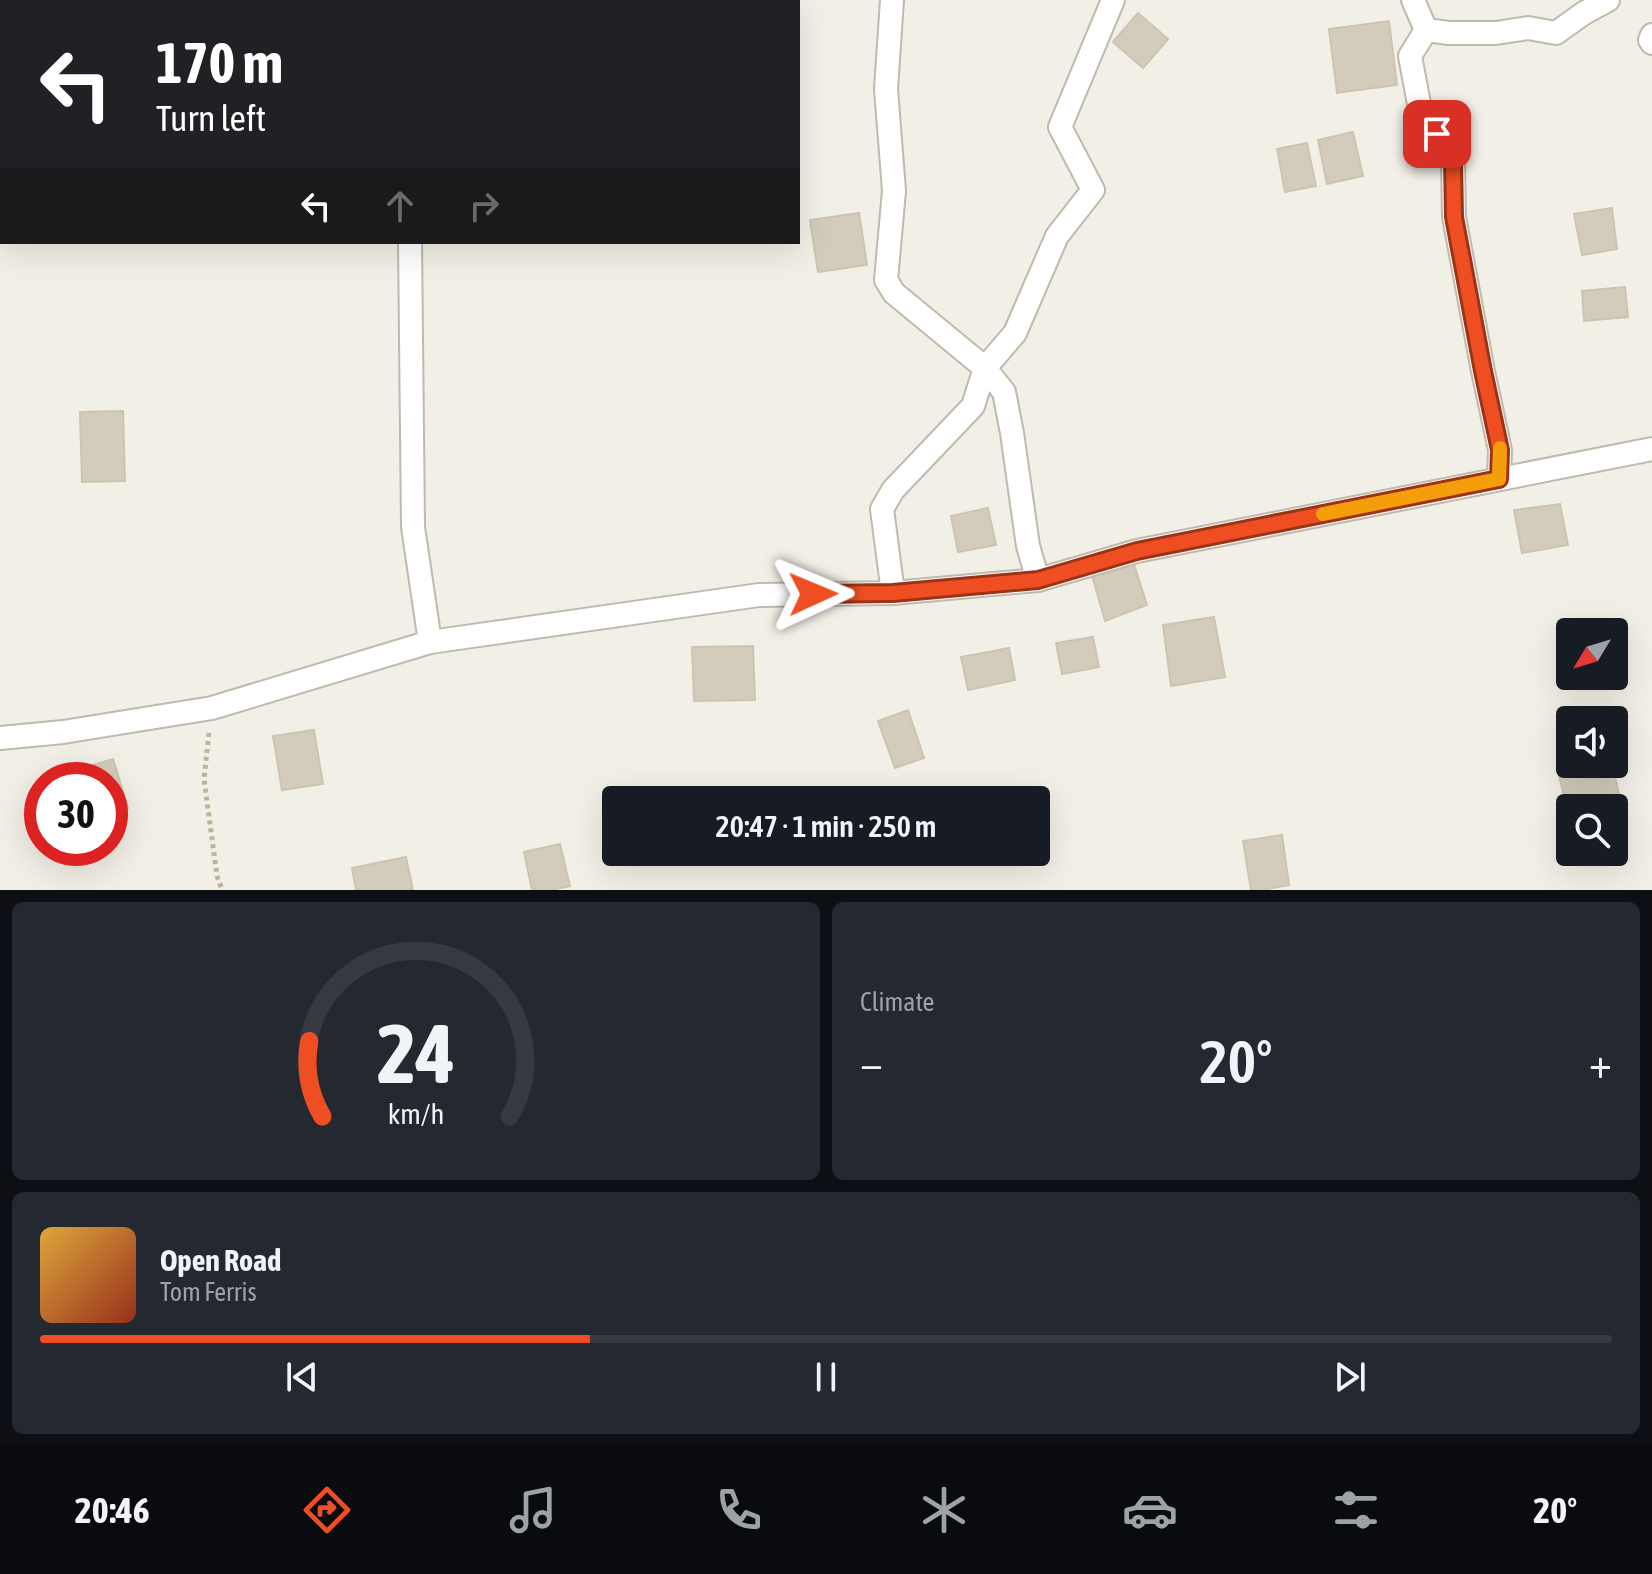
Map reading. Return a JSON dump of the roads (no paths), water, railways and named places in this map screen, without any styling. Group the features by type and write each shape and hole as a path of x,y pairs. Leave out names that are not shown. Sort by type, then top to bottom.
{"street":[{"path":"892,0 886,89 894,191 886,280 894,293 985,368 1004,392 1028,546 1038,580"},
{"path":"893,593 882,509 893,490 973,406 985,368 1015,333 1057,236 1093,190 1060,127 1113,0"},
{"path":"1413,0 1426,30"},
{"path":"1426,30 1496,33 1528,28 1556,33 1608,0"},
{"path":"1426,30 1410,56 1420,109 1453,160 1454,217 1500,450 1499,479"},
{"path":"1652,35 1652,43"},
{"path":"410,244 413,527 430,642"},
{"path":"0,738 63,732 212,708 430,642 759,595 893,593 1038,580 1137,551 1652,449"}]}
